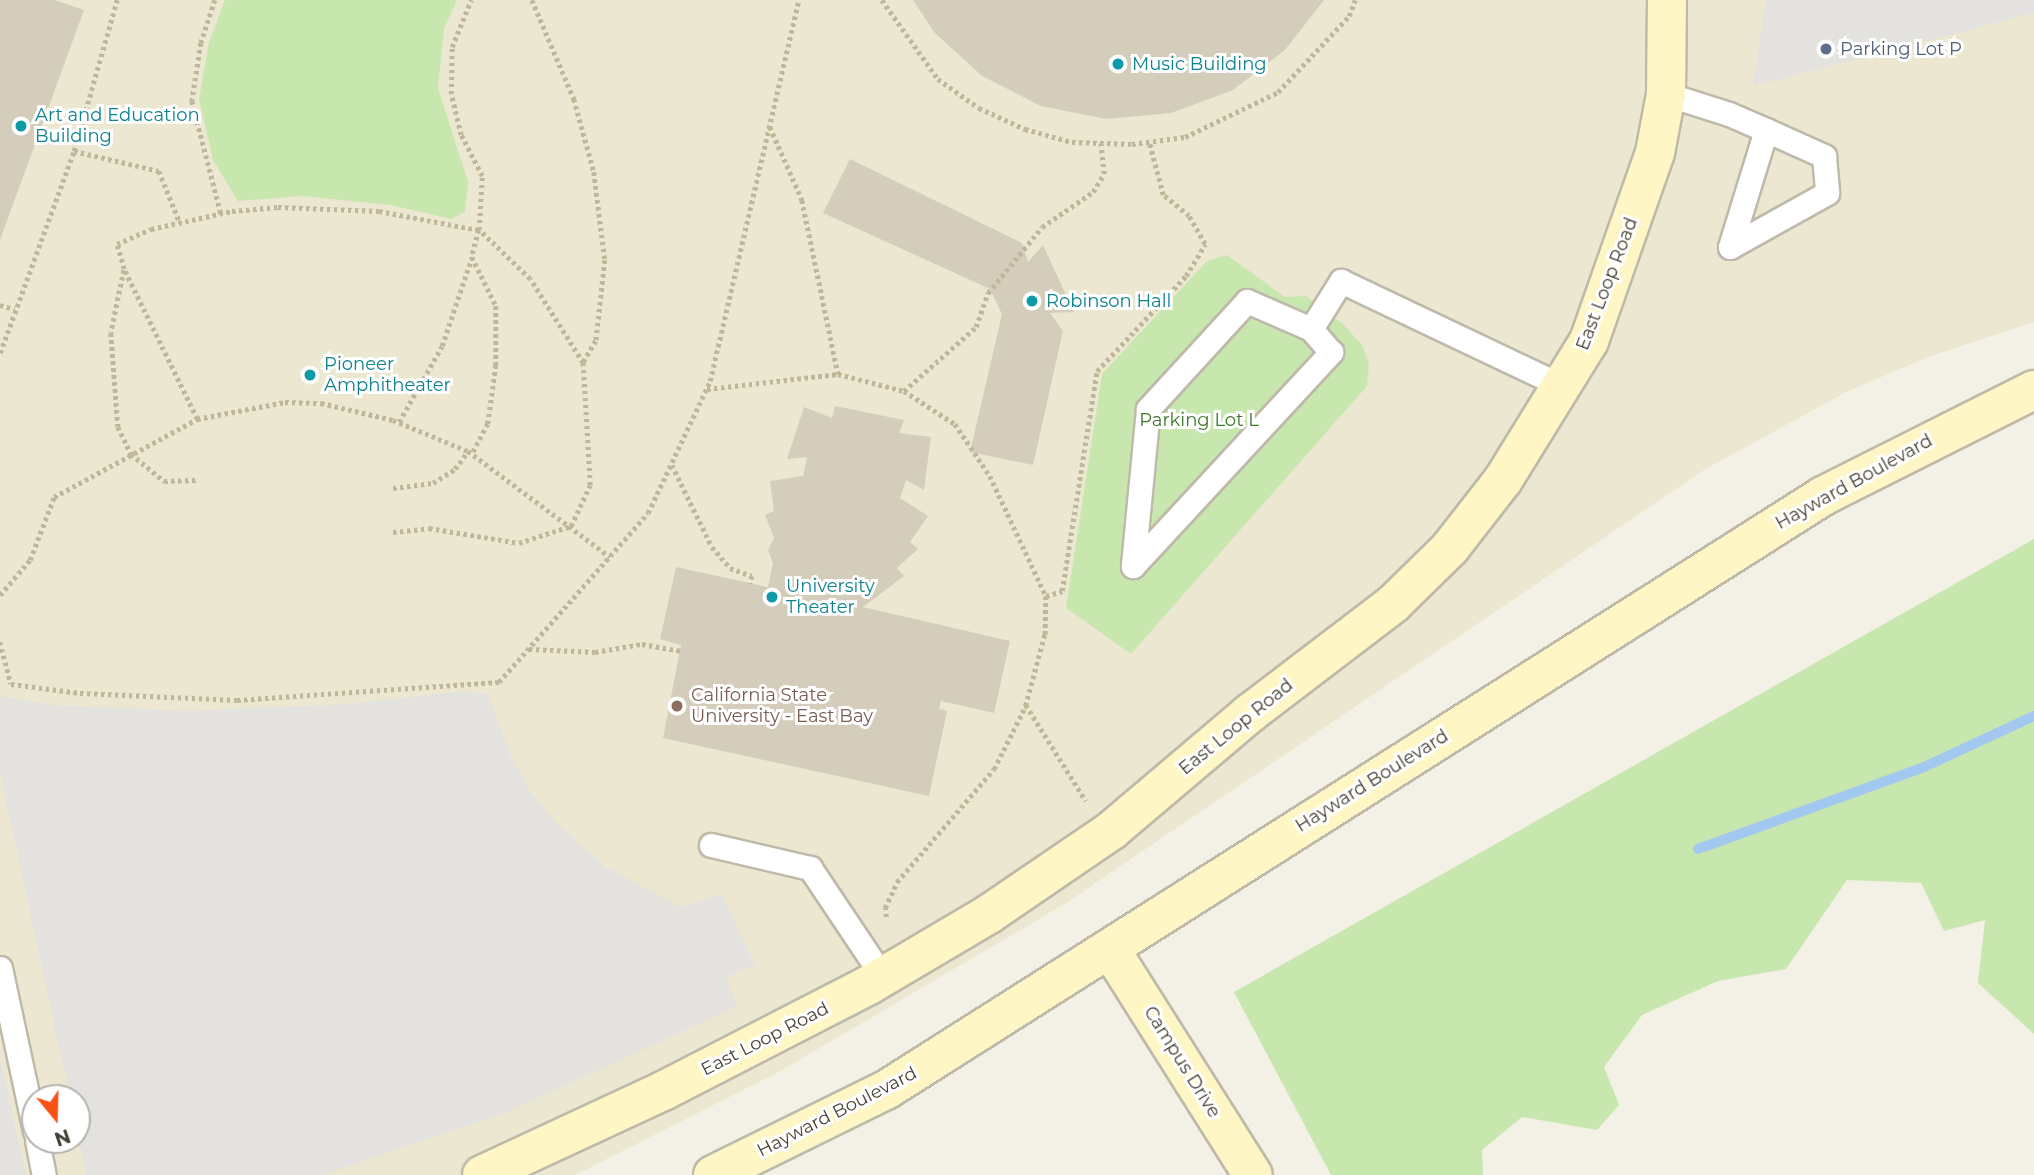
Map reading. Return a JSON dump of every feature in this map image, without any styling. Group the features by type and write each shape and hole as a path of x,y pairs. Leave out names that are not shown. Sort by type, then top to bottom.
{"street":[{"name":"East Loop Road","path":"482,1175 663,1091 883,977 989,914 1112,830 1250,713 1393,604 1450,548 1503,480 1562,386 1598,316 1655,153 1666,94 1667,0"},
{"name":"Hayward Boulevard","path":"713,1175 886,1090 1823,496 2034,390"},
{"name":"Campus Drive","path":"1110,949 1253,1175"}],"lane":[{"path":"1666,94 1766,130 1824,156 1827,193 1730,247 1766,130"},
{"path":"1311,329 1341,281 1562,386"},
{"path":"1247,301 1311,329 1331,352 1133,566 1148,409 1247,301"},
{"path":"711,845 810,868 883,977"},
{"path":"0,968 25,1084"},
{"path":"40,1154 44,1175"}],"path":[{"path":"0,353 74,151 117,0"},
{"path":"215,0 201,43 192,101 220,214"},
{"path":"399,422 442,346 479,230 482,176 461,135 451,94 452,47 471,0"},
{"path":"532,0 574,99 594,172 605,260 596,341 583,363"},
{"path":"0,642 11,684 170,699 237,700 499,682 648,513 707,389 799,0"},
{"path":"882,0 912,48 938,79 979,108 1025,130 1073,142 1101,143 1149,142 1185,136 1278,92 1349,16 1356,0"},
{"path":"770,127 802,200 838,374"},
{"path":"1046,596 1062,591 1097,371 1186,276 1205,244 1189,216 1163,195 1149,142"},
{"path":"904,391 975,327 988,293 1042,227 1093,192 1104,174 1101,143"},
{"path":"74,151 159,171 180,223"},
{"path":"197,419 124,269 117,244 180,223 220,214 278,207 379,211 479,230 530,279 583,363 590,485 571,526 519,543 429,528 393,532"},
{"path":"393,488 432,483 455,469 470,452 493,402 496,306 472,257"},
{"path":"124,269 111,332 113,390 118,427 131,454 164,481 195,480"},
{"path":"0,305 14,309"},
{"path":"707,389 838,374 904,391 955,424 978,454 1046,596 1045,635 1026,705 994,769 897,882 886,917"},
{"path":"0,595 30,560 54,497 197,419 285,402 321,403 399,422 470,452 610,557"},
{"path":"671,464 712,547 730,568 752,576 750,584"},
{"path":"528,649 595,652 642,644 680,651"},
{"path":"1026,705 1086,802"}],"shaded area":[{"name":"California State University - East Bay","path":"0,0 2034,0 2034,322 1928,357 1846,392 1704,470 1066,903 777,1073 575,1175 0,1175"},
{"name":"Parking Lot P","path":"1766,0 2034,0 2034,13 1753,86"},
{"path":"466,691 489,695 510,754 529,789 556,822 604,866 680,907 722,895 755,965 726,977 738,1006 507,1112 323,1175 86,1175 82,1154 91,1154 91,1084 67,1084 0,773 0,696 53,705 184,711 348,704"},
{"path":"0,1059 26,1175 0,1175"}],"green space":[{"path":"225,0 457,0 444,29 438,88 468,182 465,212 451,219 390,205 303,196 238,201 213,160 199,99 209,42"},
{"name":"Parking Lot L","path":"1227,255 1285,297 1306,296 1344,325 1362,345 1369,364 1367,386 1131,654 1066,608 1102,374 1207,261"},
{"path":"2034,539 2034,1034 1978,983 1985,920 1944,931 1921,883 1847,880 1786,969 1718,981 1642,1015 1604,1067 1619,1105 1597,1130 1522,1117 1482,1150 1483,1175 1331,1175 1234,992"}],"building":[{"name":"Art and Education Building","path":"0,0 55,0 84,10 0,240"},
{"name":"Music Building","path":"913,0 1324,0 1285,50 1233,90 1171,113 1106,119 1041,106 982,76 934,32"},
{"name":"Robinson Hall","path":"850,159 1022,243 1028,262 1043,245 1074,312 1050,313 1063,331 1033,465 970,452 1002,314 990,289 823,213"},
{"name":"University Theater","path":"835,406 904,420 899,433 931,437 924,490 906,480 900,498 928,516 910,542 918,549 897,568 904,576 863,607 1010,641 994,713 941,701 939,709 947,711 929,796 663,738 681,645 660,639 676,567 768,587 773,563 768,550 774,538 765,515 774,511 770,481 803,476 807,457 787,459 804,407 832,418"}],"waterway":[{"path":"1698,849 1924,767 2034,716"}],"place":[{"name":"Parking Lot P","path":"1826,49"},
{"name":"Music Building","path":"1118,64"},
{"name":"Art and Education Building","path":"21,126"},
{"name":"Robinson Hall","path":"1032,301"},
{"name":"Pioneer Amphitheater","path":"310,375"},
{"name":"University Theater","path":"772,597"},
{"name":"California State University - East Bay","path":"677,706"}]}
